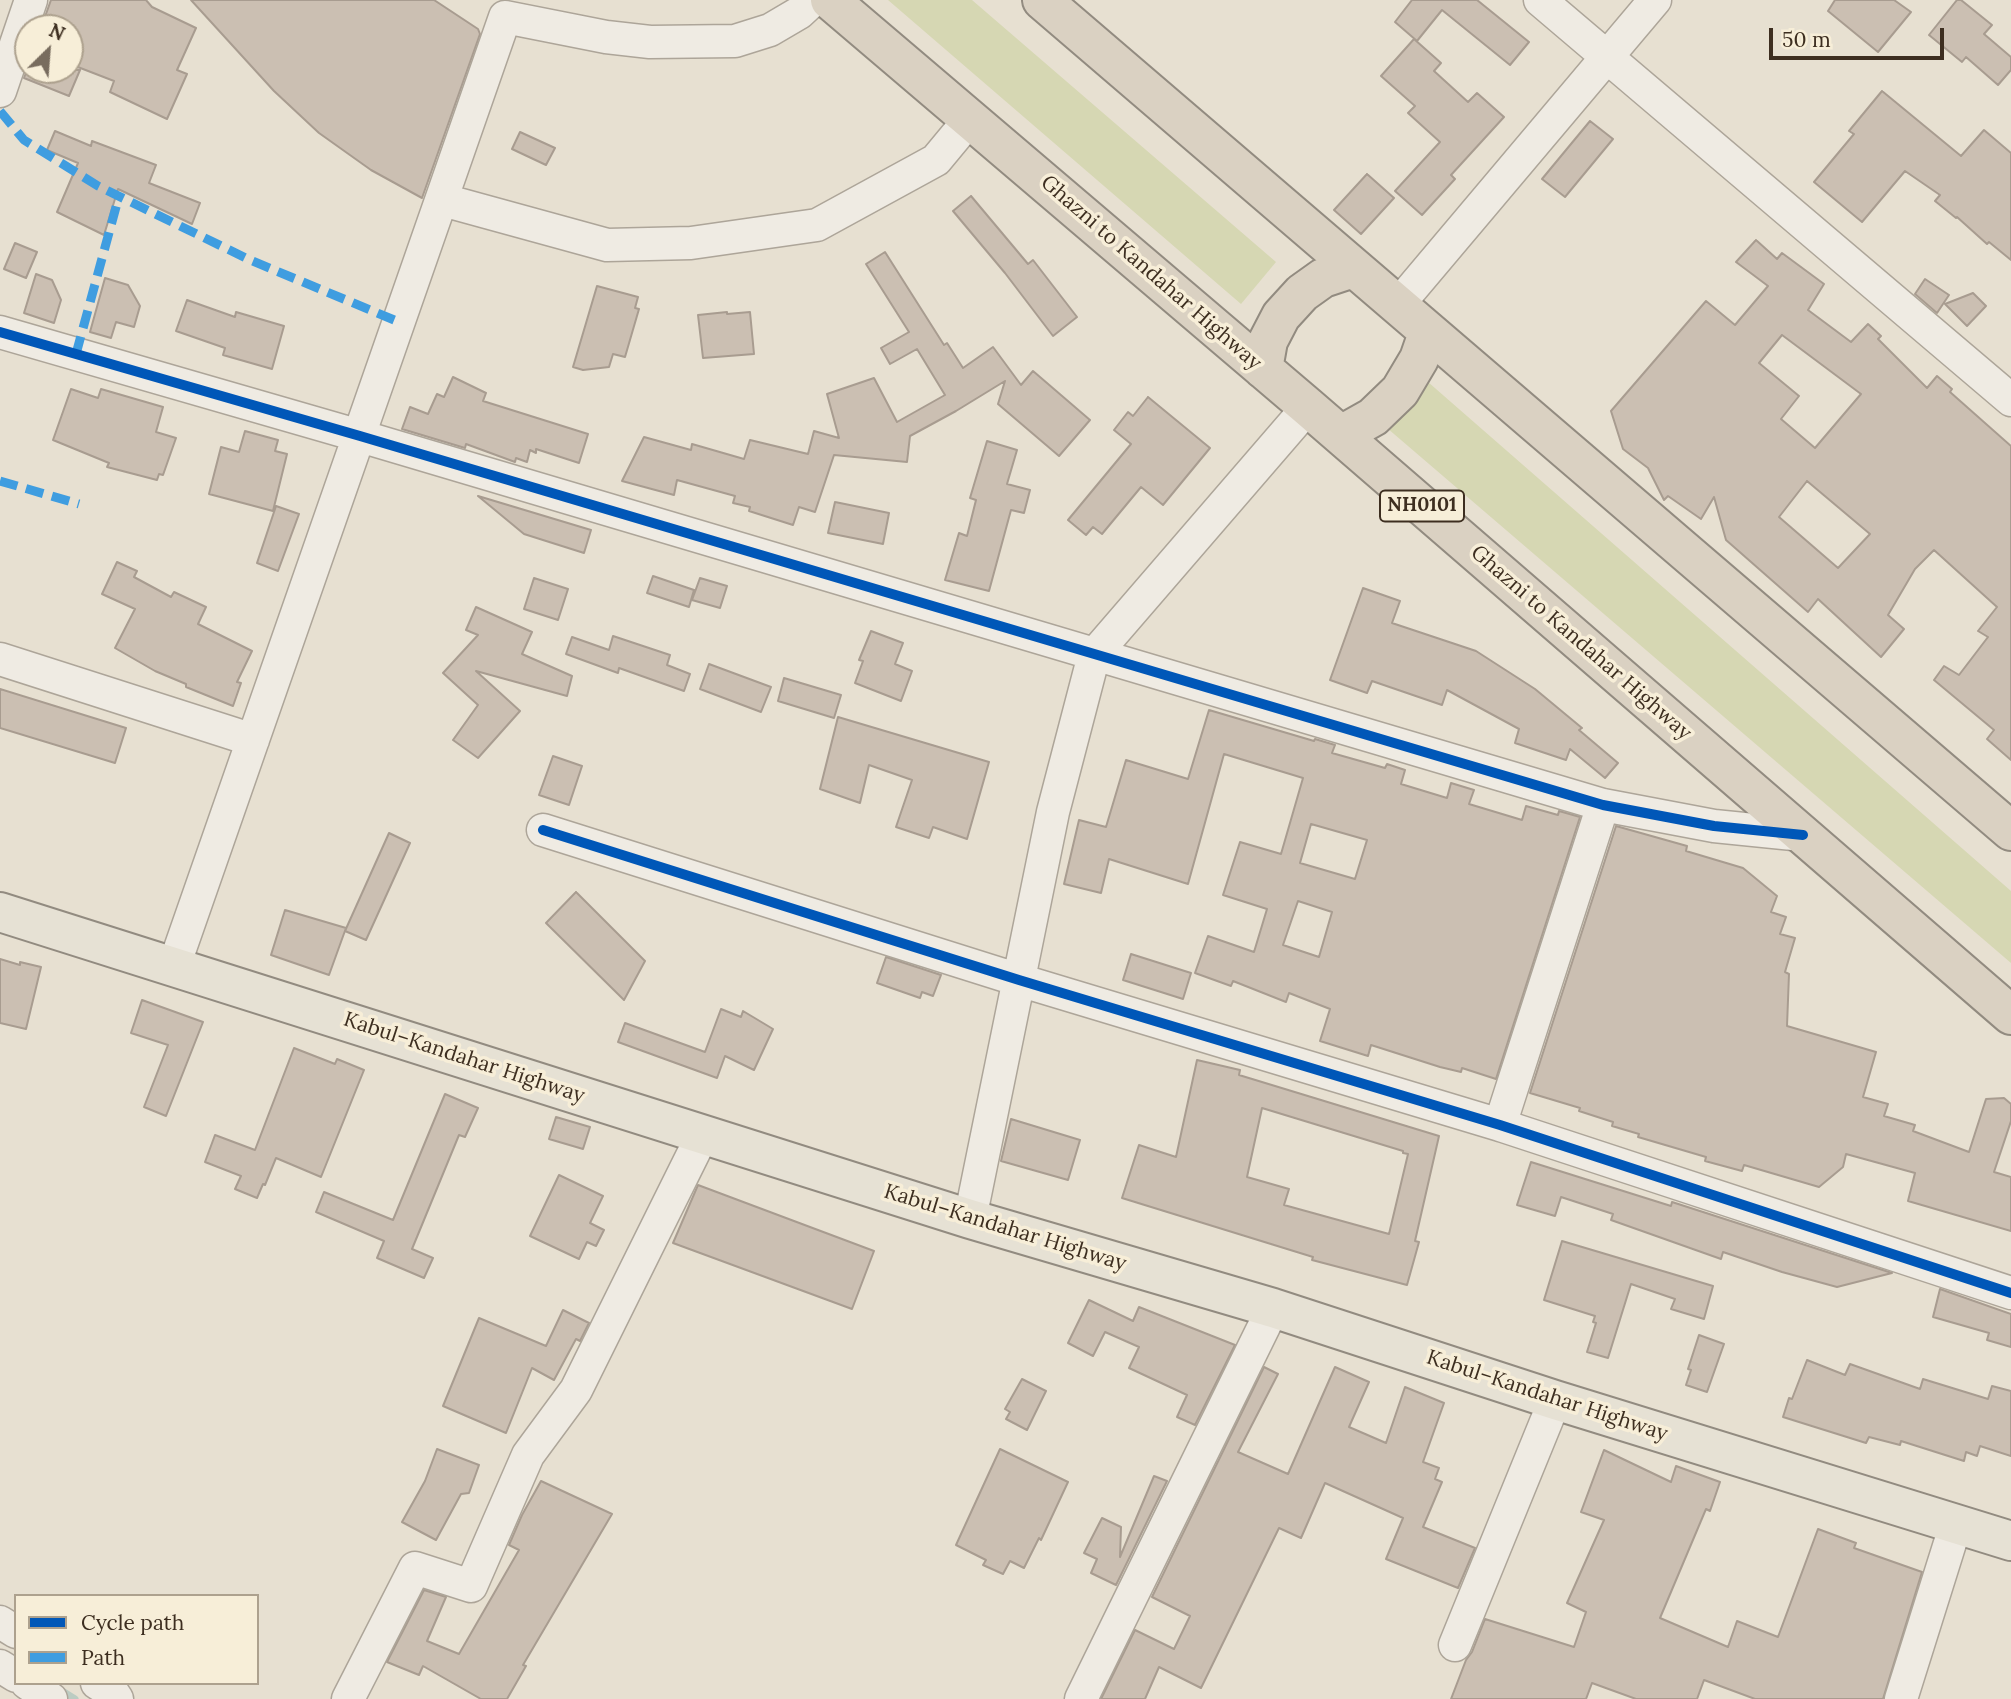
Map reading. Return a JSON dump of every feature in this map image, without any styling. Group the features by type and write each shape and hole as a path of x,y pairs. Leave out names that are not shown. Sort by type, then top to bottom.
{"highway":[{"name":"Ghazni to Kandahar Highway","path":"830,0 1341,435 2011,1014"},
{"path":"1041,0 2011,831"},
{"path":"1263,369 1268,341 1281,316 1302,293 1323,278 1353,268"},
{"path":"1341,435 1373,417 1400,391 1419,359 1428,333"}],"main road":[{"name":"Kabul–Kandahar Highway","path":"0,912 970,1219 1273,1308 2011,1541"}],"street":[{"path":"0,91 31,0"},
{"path":"174,966 505,17 606,37 650,42 735,41 770,30 799,13 813,0"},
{"path":"1540,0 2011,400"},
{"path":"1397,306 1655,0"},
{"path":"443,200 607,245 691,243 817,225 936,160 970,119"},
{"path":"0,332 360,436 1603,805 1714,826 1803,835"},
{"path":"970,1219 1053,812 1094,656 1308,407"},
{"path":"0,659 253,740"},
{"path":"1500,1125 1603,805"},
{"path":"542,830 1019,980 1500,1125 2011,1293"},
{"path":"348,1699 415,1568 471,1586 528,1455 576,1390 703,1134"},
{"path":"1081,1699 1273,1308"},
{"path":"1455,1645 1555,1399"},
{"path":"1901,1699 1956,1524"},
{"path":"30,1685 51,1699"},
{"path":"100,1685 117,1699"}],"green space":[{"path":"888,0 972,0 1276,262 1241,304"},
{"path":"1420,375 2011,891 2011,963 1380,422"}],"building":[{"path":"51,0 146,0 152,7 196,28 177,70 187,74 167,119 110,92 114,81 84,69 84,14 46,14"},
{"path":"191,0 434,0 478,29 480,34 422,198 371,170 319,133 274,91"},
{"path":"1412,0 1477,0 1529,42 1510,65 1442,10 1417,41 1395,22"},
{"path":"1835,0 1894,0 1911,12 1878,52 1828,11"},
{"path":"1957,0 1961,0 1992,25 1984,34 2011,57 2011,70 1998,85 1966,57 1962,62 1929,35"},
{"path":"1414,39 1441,63 1434,71 1468,102 1477,93 1504,117 1451,175 1455,179 1422,215 1395,191 1440,142 1408,113 1415,106 1381,76"},
{"path":"39,84 74,84 69,96"},
{"path":"1882,91 1961,156 1984,130 2011,153 2011,260 1935,201 1940,195 1905,171 1862,222 1814,182 1854,134 1849,131"},
{"path":"1590,121 1613,139 1565,197 1542,179"},
{"path":"55,131 91,146 92,141 156,165 149,183 200,203 192,224 118,189 104,235 57,212 78,163 47,150"},
{"path":"520,132 555,148 546,165 512,149"},
{"path":"1367,174 1394,198 1361,234 1334,210"},
{"path":"971,196 1028,264 1033,260 1077,317 1053,336 953,211"},
{"path":"1756,240 1777,259 1782,253 1824,284 1808,310 1851,342 1868,324 1881,336 1878,339 1927,388 1937,376 1952,389 1950,392 2011,446 2011,760 1987,739 1994,730 1934,680 1944,666 1959,675 1988,637 1978,631 1997,607 1934,550 1915,569 1888,615 1904,629 1881,657 1818,599 1808,612 1726,540 1714,497 1701,519 1668,496 1664,500 1648,468 1623,449 1611,411 1706,301 1735,325 1768,286 1736,262","holes":["1782,335 1861,394 1815,448 1781,419 1799,396 1759,363","1807,481 1870,534 1838,568 1779,517"]},
{"path":"15,243 37,252 26,278 4,269"},
{"path":"885,252 944,345 947,343 963,368 993,347 1021,385 1033,371 1090,420 1059,456 998,404 1005,381 910,436 907,462 834,455 815,512 799,507 793,525 733,503 735,496 677,480 674,495 622,481 644,437 691,450 692,444 744,459 750,440 808,454 814,431 839,438 827,394 874,378 897,422 945,395 917,349 890,364 881,348 909,332 866,264"},
{"path":"36,274 52,280 61,300 54,323 24,313"},
{"path":"105,278 128,285 140,306 134,327 116,322 111,338 90,332"},
{"path":"1925,279 1949,295 1937,313 1915,294"},
{"path":"597,286 638,297 635,308 639,309 625,357 613,354 609,367 583,370 573,367"},
{"path":"1973,293 1986,306 1967,326 1945,304"},
{"path":"187,300 235,317 236,312 284,326 272,369 223,355 225,348 176,331"},
{"path":"750,312 754,354 703,358 698,315"},
{"path":"453,377 486,393 483,401 588,434 579,463 536,449 536,453 530,450 527,462 516,458 515,462 466,444 465,448 402,429 410,407 428,414 437,394 444,397"},
{"path":"71,389 98,398 101,389 163,407 156,432 176,438 163,475 159,474 157,480 107,467 109,463 53,440"},
{"path":"1148,397 1210,448 1163,505 1141,487 1102,534 1093,527 1086,535 1068,520 1131,444 1114,430 1128,412 1133,416"},
{"path":"245,431 278,440 275,451 287,454 273,511 209,494 221,447 239,452"},
{"path":"987,441 1017,450 1007,484 1030,490 1024,513 1011,510 989,591 945,580 959,533 967,536 976,500 970,498"},
{"path":"478,496 591,530 584,553 524,534"},
{"path":"835,502 889,513 883,544 828,533"},
{"path":"276,506 299,514 278,571 257,563"},
{"path":"117,562 137,571 134,577 171,597 174,592 206,607 198,624 252,651 237,682 241,683 233,706 186,687 186,684 155,671 115,648 135,609 102,594"},
{"path":"653,576 694,590 689,607 647,593"},
{"path":"534,578 568,589 558,620 524,609"},
{"path":"700,578 727,586 720,608 692,600"},
{"path":"1363,588 1400,601 1392,623 1476,651 1535,689 1582,728 1579,730 1618,763 1605,778 1570,749 1566,760 1515,743 1519,729 1447,690 1442,705 1372,681 1367,693 1330,680"},
{"path":"476,607 532,632 522,654 572,676 567,696 476,671 520,711 478,758 453,740 478,705 443,673 478,635 466,630"},
{"path":"871,631 903,643 895,664 912,671 901,701 855,683 863,661 859,660"},
{"path":"613,636 670,655 667,665 690,674 684,691 619,668 618,673 566,654 572,637 609,650"},
{"path":"709,664 771,687 761,712 700,689"},
{"path":"784,678 841,695 834,718 778,701"},
{"path":"0,689 126,728 115,763 0,728"},
{"path":"1209,710 1335,745 1332,753 1385,768 1387,764 1405,770 1401,784 1447,798 1451,783 1474,790 1469,804 1522,820 1526,806 1558,815 1559,811 1580,817 1496,1079 1462,1068 1461,1072 1440,1067 1371,1045 1368,1056 1320,1041 1330,1009 1289,993 1286,1002 1233,981 1231,986 1195,973 1208,936 1254,952 1267,909 1223,895 1240,842 1281,854 1303,778 1224,754 1188,884 1109,859 1101,893 1064,884 1079,820 1106,827 1126,760 1188,779","holes":["1311,824 1367,840 1355,879 1300,863","1298,901 1332,912 1319,957 1283,945"]},
{"path":"838,717 989,762 967,839 933,827 929,838 896,827 912,780 869,765 860,803 820,789"},
{"path":"553,756 582,766 569,805 539,795"},
{"path":"1616,826 1687,846 1686,851 1743,868 1777,896 1771,912 1786,917 1780,934 1795,938 1785,972 1789,974 1787,1026 1876,1052 1863,1097 1888,1104 1884,1116 1915,1125 1913,1131 1969,1152 1986,1099 2004,1098 2011,1104 2011,1121 1994,1172 2011,1177 2011,1231 1908,1201 1915,1173 1846,1154 1843,1167 1819,1187 1744,1165 1742,1171 1705,1161 1706,1157 1638,1137 1639,1134 1612,1126 1613,1122 1579,1111 1580,1108 1530,1093"},
{"path":"389,833 410,843 366,940 345,931"},
{"path":"576,892 645,961 624,1000 546,923"},
{"path":"285,910 346,928 329,975 271,955"},
{"path":"1131,954 1191,973 1183,999 1123,980"},
{"path":"886,957 941,975 933,996 922,992 920,998 877,983"},
{"path":"0,959 41,967 26,1029 0,1023"},
{"path":"142,1000 203,1022 166,1116 144,1107 168,1045 131,1033"},
{"path":"721,1009 741,1017 743,1011 773,1029 754,1070 725,1056 717,1078 618,1042 625,1023 705,1052"},
{"path":"294,1048 335,1064 337,1059 364,1070 321,1177 276,1158 257,1198 235,1189 241,1176 205,1162 215,1135 255,1150"},
{"path":"1197,1060 1240,1070 1239,1075 1439,1136 1415,1241 1419,1242 1407,1285 1312,1260 1313,1257 1122,1198 1139,1145 1176,1157","holes":["1262,1108 1408,1154 1389,1234 1284,1205 1289,1189 1247,1177"]},
{"path":"445,1094 478,1108 465,1137 459,1135 412,1249 433,1258 424,1278 377,1258 384,1241 316,1212 324,1192 393,1220"},
{"path":"556,1117 590,1127 583,1149 549,1139"},
{"path":"1011,1119 1080,1140 1068,1180 1001,1161"},
{"path":"1531,1162 1671,1206 1672,1202 1892,1273 1837,1287 1723,1252 1721,1259 1611,1220 1613,1214 1561,1197 1555,1216 1517,1205"},
{"path":"559,1175 603,1196 590,1223 604,1230 596,1246 587,1242 579,1259 530,1236"},
{"path":"698,1185 874,1251 852,1309 673,1243"},
{"path":"1562,1241 1713,1286 1704,1319 1671,1309 1675,1299 1631,1284 1608,1358 1587,1352 1596,1323 1593,1322 1595,1316 1544,1300"},
{"path":"1940,1289 2011,1314 2011,1347 1987,1340 1989,1333 1933,1317"},
{"path":"1089,1300 1133,1321 1139,1307 1235,1345 1195,1425 1177,1417 1187,1395 1129,1368 1139,1347 1105,1332 1093,1356 1068,1343"},
{"path":"563,1310 589,1323 580,1341 576,1339 554,1380 532,1368 506,1433 443,1406 479,1318 546,1346"},
{"path":"1699,1335 1724,1344 1707,1392 1686,1385"},
{"path":"1807,1360 1845,1375 1850,1364 1920,1389 1923,1379 1988,1399 1992,1386 2011,1391 2011,1456 1980,1446 1977,1456 1966,1452 1964,1461 1901,1441 1900,1445 1869,1437 1866,1443 1783,1417"},
{"path":"1264,1367 1278,1374 1238,1452 1288,1474 1335,1367 1369,1382 1349,1427 1386,1443 1405,1387 1444,1403 1423,1462 1439,1468 1435,1479 1442,1482 1423,1527 1475,1548 1458,1588 1386,1559 1403,1518 1325,1483 1301,1538 1279,1528 1201,1688 1159,1667 1145,1699 1101,1699 1135,1630 1174,1649 1190,1616 1152,1597"},
{"path":"1022,1379 1046,1391 1027,1430 1006,1419 1010,1412 1005,1409"},
{"path":"437,1449 479,1465 469,1493 461,1494 436,1540 402,1522 425,1481"},
{"path":"1000,1449 1068,1482 1041,1540 1039,1538 1024,1568 1010,1561 1003,1574 983,1565 986,1560 956,1545"},
{"path":"1604,1450 1671,1482 1676,1466 1720,1482 1710,1511 1706,1509 1660,1618 1728,1647 1737,1621 1778,1637 1818,1529 1856,1543 1854,1548 1922,1572 1883,1699 1755,1699 1704,1680 1697,1699 1636,1699 1592,1683 1586,1699 1451,1699 1485,1619 1574,1647 1586,1612 1567,1603 1604,1520 1581,1512"},
{"path":"1154,1476 1167,1481 1116,1585 1091,1573 1097,1559 1084,1553 1102,1518 1121,1527 1120,1557"},
{"path":"541,1481 612,1514 523,1665 526,1666 507,1699 481,1699 423,1666 419,1675 387,1662 424,1590 446,1597 427,1641 459,1654 519,1550 509,1545"}],"waterway":[{"path":"59,1689 75,1699"}],"marked path":[{"path":"0,111 24,140 98,186 250,260 399,322"},
{"path":"76,354 119,196"},
{"path":"0,481 79,504"}],"cycle path":[{"path":"0,332 360,436 1603,805 1714,826 1803,835"},
{"path":"543,830 1019,980 1500,1125 2011,1293"}]}
